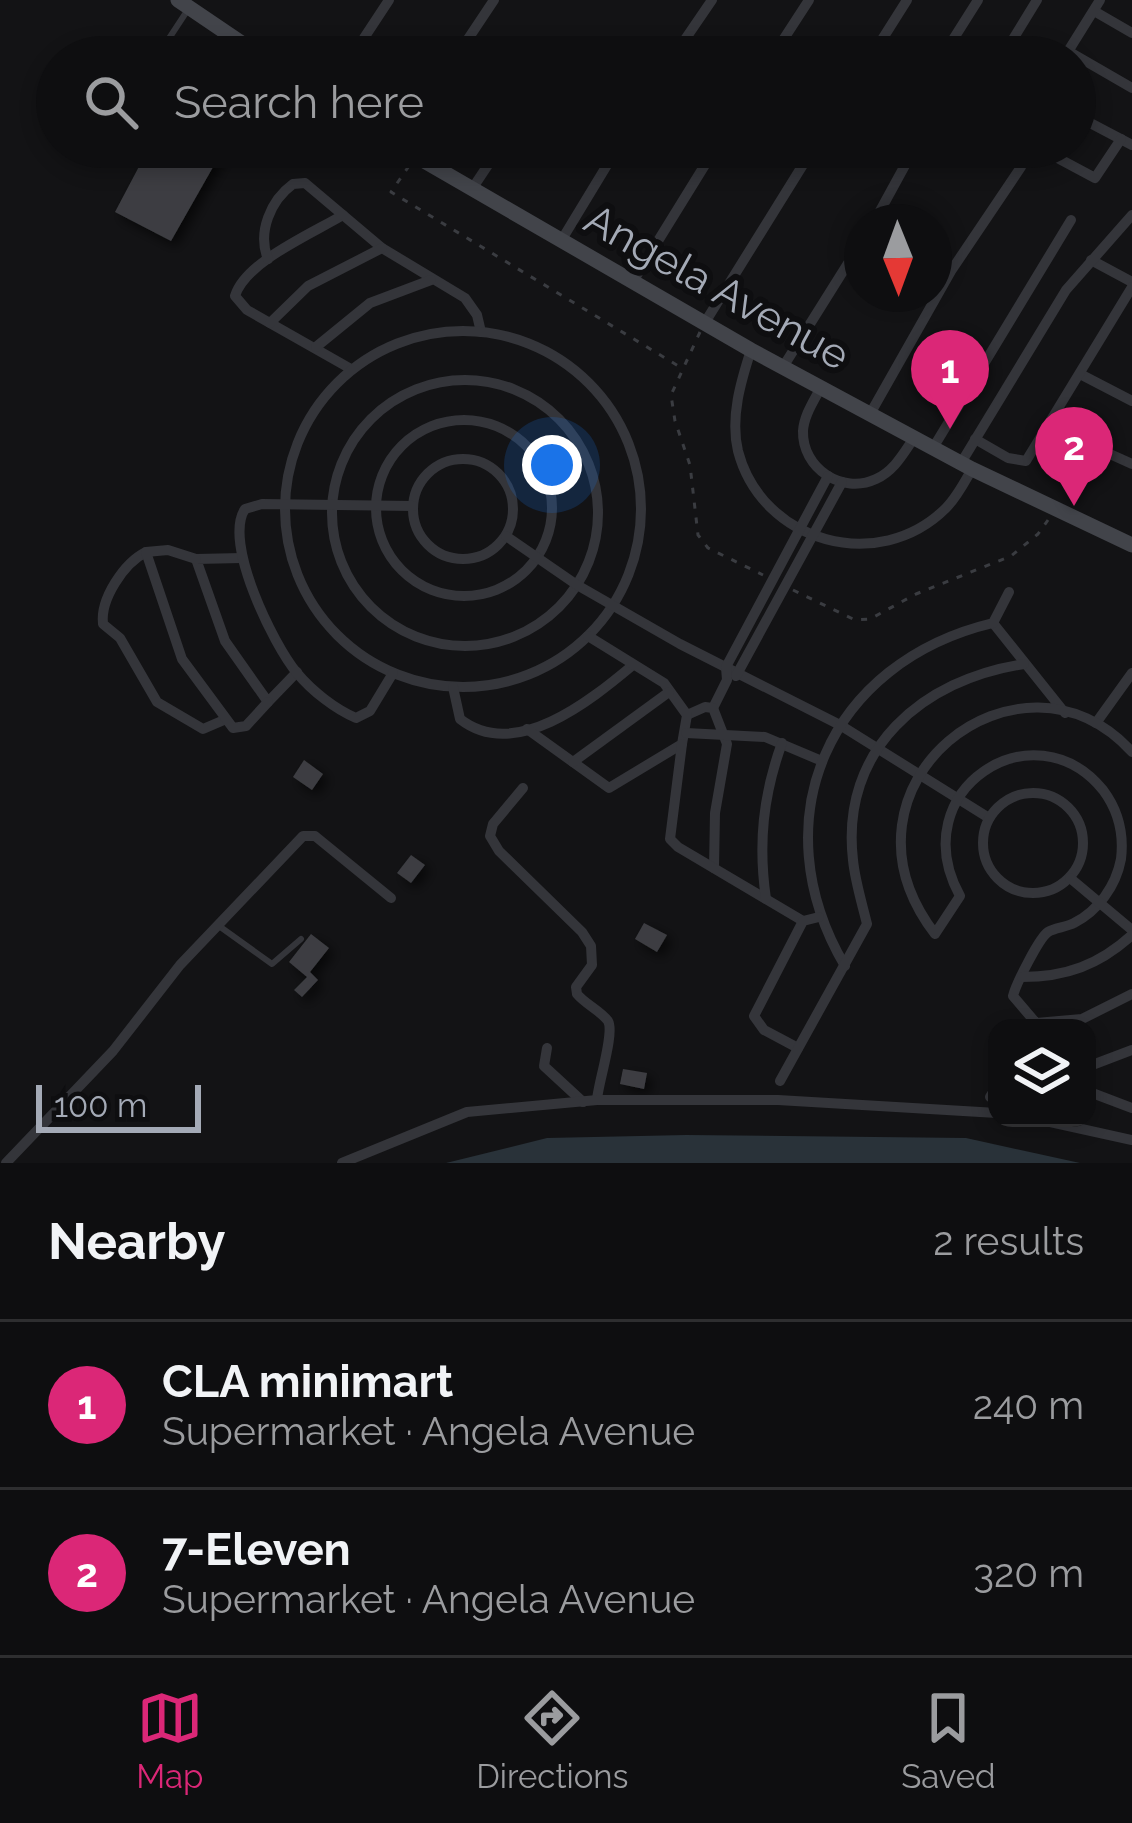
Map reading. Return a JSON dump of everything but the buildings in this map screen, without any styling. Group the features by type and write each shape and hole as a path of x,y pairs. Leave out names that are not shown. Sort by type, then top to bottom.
{"main road":[{"path":"184,4 231,36"},
{"name":"Angela Avenue","path":"436,168 751,350 966,466 1132,545"}],"street":[{"path":"365,36 389,0"},
{"path":"470,36 494,0"},
{"path":"687,36 712,0"},
{"path":"786,36 809,0"},
{"path":"884,36 907,0"},
{"path":"955,36 978,0"},
{"path":"1014,36 1037,0"},
{"path":"1077,36 1097,5 1132,34"},
{"path":"1096,69 1132,88"},
{"path":"1076,168 1095,178 1126,142 1096,126"},
{"path":"472,189 486,168"},
{"path":"561,241 605,168"},
{"path":"632,283 703,168"},
{"path":"704,324 801,168"},
{"path":"884,204 904,168"},
{"path":"871,414 951,271 1020,168"},
{"path":"268,259 264,233 273,206 293,184 305,183 382,248 465,298 482,332"},
{"path":"343,215 268,259 239,285 236,296 241,305 351,369"},
{"path":"933,448 1071,220"},
{"path":"751,350 737,404 739,451 761,495 784,521 812,537 853,544 891,539 914,531 948,507 975,440 1066,290 1130,220"},
{"path":"270,322 308,286 382,248"},
{"path":"975,440 1008,458 1026,461 1050,427 1132,284 1091,260"},
{"path":"783,367 844,270"},
{"path":"316,347 370,303 431,280"},
{"path":"452,331 482,332 520,340 562,360 597,390 623,428 638,472 642,517 634,562 614,604 588,636 552,662 512,680 453,686 393,673 338,636 308,599 290,554 282,504 301,433 330,390 351,369 408,339 452,331"},
{"path":"1080,374 1132,401"},
{"path":"455,381 513,390 561,422 591,472 597,530 577,585 562,604 522,633 474,645 425,640 382,617 350,580 333,534 331,507 338,472 368,422 399,398 455,381"},
{"path":"820,387 803,432 809,458 827,476 842,482 881,477 914,438"},
{"path":"458,420 491,424 520,440 542,466 552,514 538,556 520,576 502,588 458,596 416,583 386,551 375,508 389,461 412,437 458,420"},
{"path":"1050,427 1132,464"},
{"path":"450,460 475,460 497,471 511,492 513,516 506,536 484,555 471,559 434,550 418,531 413,506 420,482 450,460"},
{"path":"714,868 715,813 727,744 713,708 827,476"},
{"path":"731,674 786,587 842,482"},
{"path":"393,673 370,711 356,718 323,698 297,672 273,633 242,558 238,518 245,508 282,504 413,506"},
{"path":"506,536 577,585 731,674 840,725 989,818"},
{"path":"224,720 203,729 157,702 120,638 103,624 103,608 119,578 146,552 168,550 196,559 242,558"},
{"path":"146,552 182,659 224,720 239,729 297,672"},
{"path":"196,559 225,641 268,702"},
{"path":"845,966 820,917 811,886 807,823 822,761 858,699 905,657 962,630 993,622 1009,592"},
{"path":"993,622 1065,713"},
{"path":"588,636 664,683 687,716 670,839 802,921 820,917"},
{"path":"453,686 456,711 485,735 527,729 580,705 633,664"},
{"path":"780,1081 867,924 852,835 863,779 878,749 903,718 935,691 964,677 1024,664"},
{"path":"1096,723 1127,691 1132,673"},
{"path":"573,762 669,692"},
{"path":"687,716 713,708"},
{"path":"1030,1019 1013,996 1048,932 1076,922 1113,885 1122,841 1109,799 1095,781 1056,759 1012,758 990,766 958,797 944,836 944,857 960,896 935,934 909,893 899,845 904,808 919,774 950,738 971,725 1017,710 1065,713 1096,723 1132,752"},
{"path":"527,729 608,788 684,739 756,735 822,761"},
{"path":"766,899 762,820 782,742"},
{"path":"523,788 490,836 591,946 592,965 576,987 580,999 610,1024 597,1100"},
{"path":"1026,794 1042,794 1069,808 1078,820 1083,850 1070,878 1058,887 1030,893 1003,884 982,847 989,818 998,806 1026,794"},
{"path":"5,1163 113,1051 180,965 309,834 392,898"},
{"path":"1022,977 1072,972 1095,963 1132,933 1070,878"},
{"path":"798,1048 764,1030 754,1016 802,921"},
{"path":"1076,1019 1132,994"},
{"path":"547,1048 544,1066 583,1102"},
{"path":"1096,1064 1132,1050"},
{"path":"1096,1094 1130,1105"},
{"path":"342,1163 466,1112 597,1100 778,1100 988,1112"},
{"path":"1073,1127 1132,1140"}],"lane":[{"path":"169,36 184,4"},
{"path":"219,926 272,964 301,939"}],"path":[{"path":"402,168 392,192 681,368"},
{"path":"704,324 671,395 690,466 698,535 708,548 772,580"},
{"path":"786,587 855,620 870,619 916,594 1011,556 1038,534 1056,509"}],"shaded area":[{"path":"547,1138 966,1138 1080,1163 446,1163"}],"place":[{"name":"CLA minimart","path":"950,429"},
{"name":"7-Eleven","path":"1074,506"}]}
